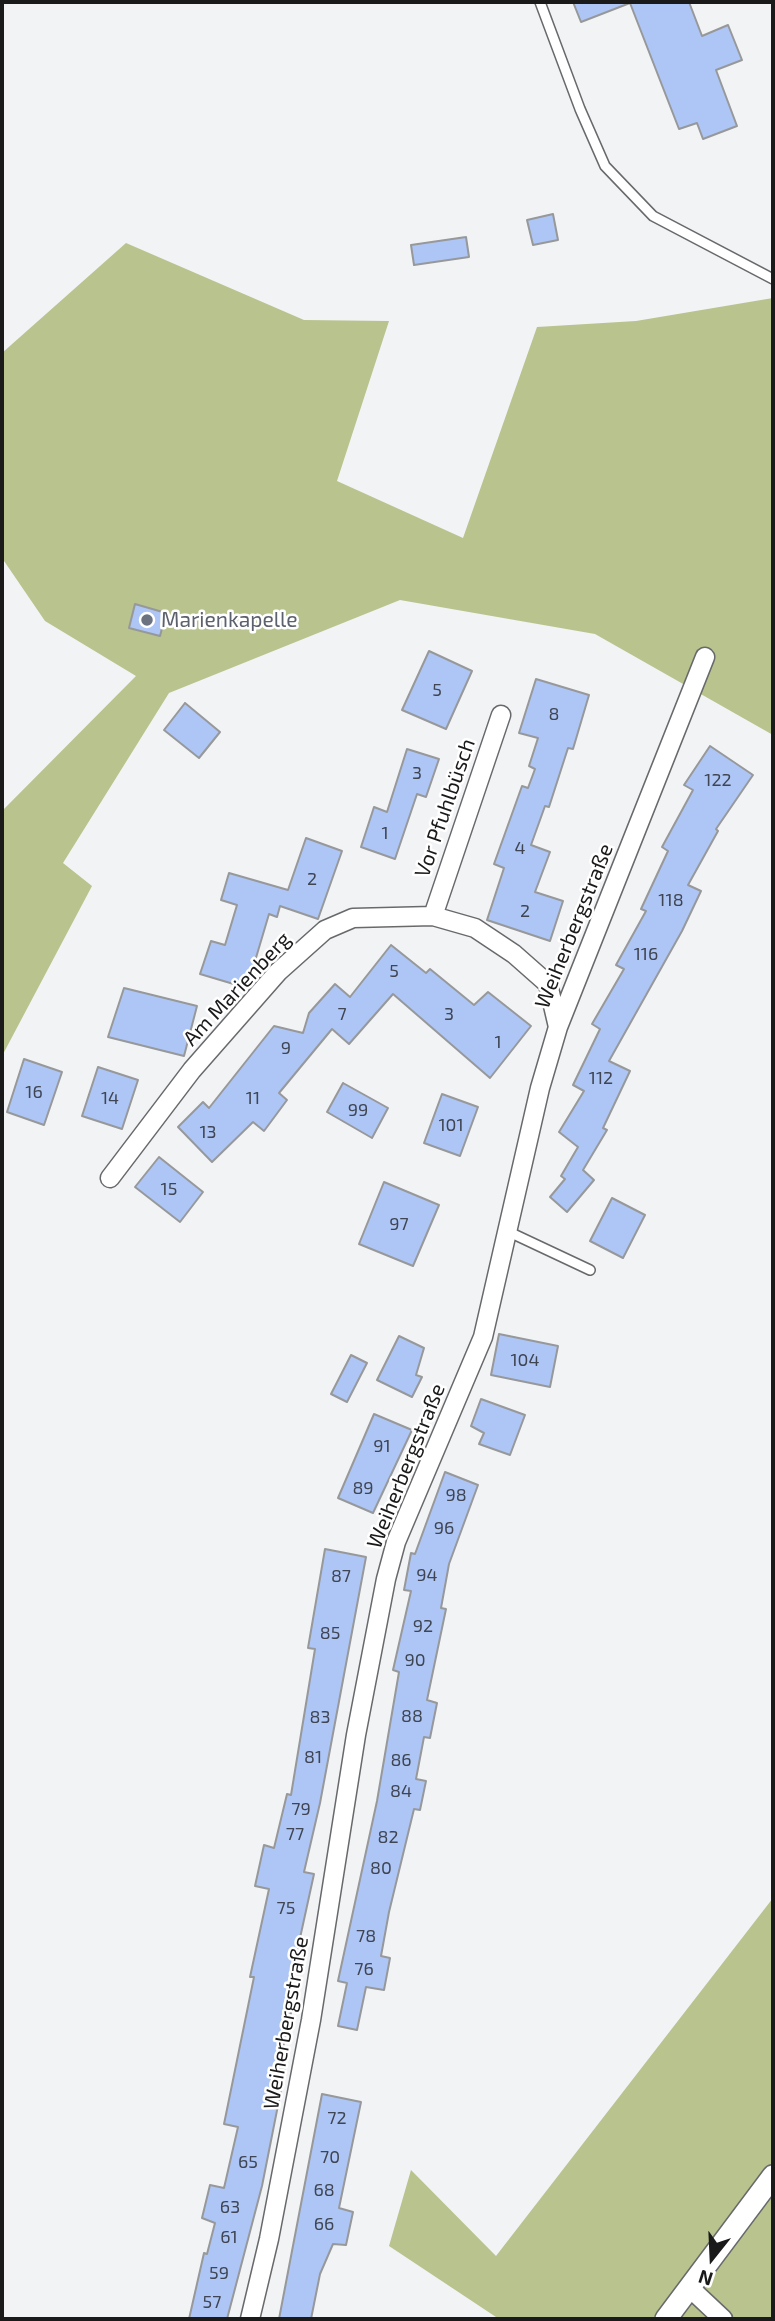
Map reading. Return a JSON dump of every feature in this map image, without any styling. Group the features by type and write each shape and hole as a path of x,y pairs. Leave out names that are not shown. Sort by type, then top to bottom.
{"street":[{"name":"Weiherbergstraße","path":"250,2319 270,2239 312,2020 356,1735 386,1579 396,1542 483,1337 540,1088 558,1027 705,657"},
{"name":"Vor Pfuhlbüsch","path":"433,916 501,715"},
{"name":"Am Marienberg","path":"110,1178 226,1031 278,972 326,930 353,918 433,916 475,928 514,954 548,984 558,1027"},
{"path":"666,2319 773,2176"},
{"path":"690,2288 723,2319"}],"lane":[{"path":"540,2 580,109 605,166 653,216 773,279"},
{"path":"507,1231 590,1270"}],"green space":[{"path":"126,243 304,320 389,321 337,481 463,538 537,327 636,321 773,298 773,735 595,634 400,600 169,693 63,863 92,886 2,1056 2,811 136,676 45,621 2,558 2,353"},
{"path":"773,1898 773,2319 499,2319 389,2246 411,2170 496,2256"}],"building":[{"path":"573,2 689,2 702,36 728,25 742,60 716,70 737,126 703,139 697,123 679,129 630,3 581,22"},
{"path":"553,214 558,240 533,245 527,220"},
{"path":"466,237 469,257 414,265 411,245"},
{"name":"Marienkapelle","path":"135,604 166,613 160,636 129,628"},
{"path":"429,651 472,671 446,729 402,710"},
{"path":"536,679 589,695 573,749 568,748 549,807 545,806 531,845 550,852 535,892 563,901 550,941 487,920 504,868 494,864 522,786 528,788 535,769 529,766 538,738 519,733"},
{"path":"185,703 220,732 199,758 164,730"},
{"path":"710,746 753,775 716,829 718,831 688,885 701,891 682,931 609,1061 630,1071 603,1128 607,1130 583,1170 594,1180 567,1212 550,1197 565,1179 561,1176 578,1147 559,1132 584,1091 573,1085 600,1029 592,1024 624,969 616,965 646,911 641,909 668,851 662,847 693,790 684,785"},
{"path":"407,749 439,759 426,797 417,794 395,859 361,847 374,807 387,812"},
{"path":"306,838 342,851 318,919 280,906 277,917 269,914 247,988 200,974 211,941 225,945 237,905 221,900 229,873 288,890"},
{"path":"391,945 426,973 430,969 474,1005 488,992 531,1026 490,1078 393,994 349,1044 332,1029 279,1093 287,1100 264,1131 253,1122 212,1162 178,1127 203,1102 209,1108 274,1026 303,1033 309,1013 335,984 350,997"},
{"path":"124,988 197,1006 184,1056 108,1037"},
{"path":"24,1059 62,1072 44,1125 7,1112"},
{"path":"98,1067 138,1080 122,1129 82,1116"},
{"path":"343,1083 388,1108 372,1138 327,1112"},
{"path":"442,1094 478,1107 460,1156 424,1143"},
{"path":"159,1157 203,1192 180,1222 135,1187"},
{"path":"384,1182 439,1205 413,1266 359,1244"},
{"path":"612,1198 645,1215 623,1258 590,1241"},
{"path":"499,1334 558,1346 550,1387 491,1375"},
{"path":"399,1336 424,1348 416,1375 422,1377 412,1397 377,1380"},
{"path":"351,1355 367,1363 347,1402 331,1394"},
{"path":"481,1399 525,1415 510,1455 479,1444 484,1433 471,1426"},
{"path":"374,1414 412,1430 373,1513 338,1498"},
{"path":"445,1472 478,1485 449,1564 441,1608 446,1609 427,1700 437,1703 430,1738 424,1737 416,1779 426,1781 420,1810 414,1809 389,1912 381,1956 390,1958 384,1990 366,1987 357,2030 338,2026 347,1983 338,1981 377,1801 399,1672 393,1670 411,1591 404,1590 411,1553 415,1554"},
{"path":"325,1549 366,1557 320,1803 304,1872 314,1874 286,2002 293,2004 278,2069 285,2070 262,2186 227,2319 189,2319 204,2253 207,2254 215,2223 202,2218 210,2185 224,2188 238,2127 224,2124 254,1977 250,1977 269,1889 255,1886 264,1845 274,1848 287,1794 291,1795 315,1649 308,1648"},
{"path":"322,2094 361,2102 339,2208 353,2212 346,2245 333,2244 320,2274 311,2319 279,2319"}],"place":[{"name":"Marienkapelle","path":"147,620"}]}
